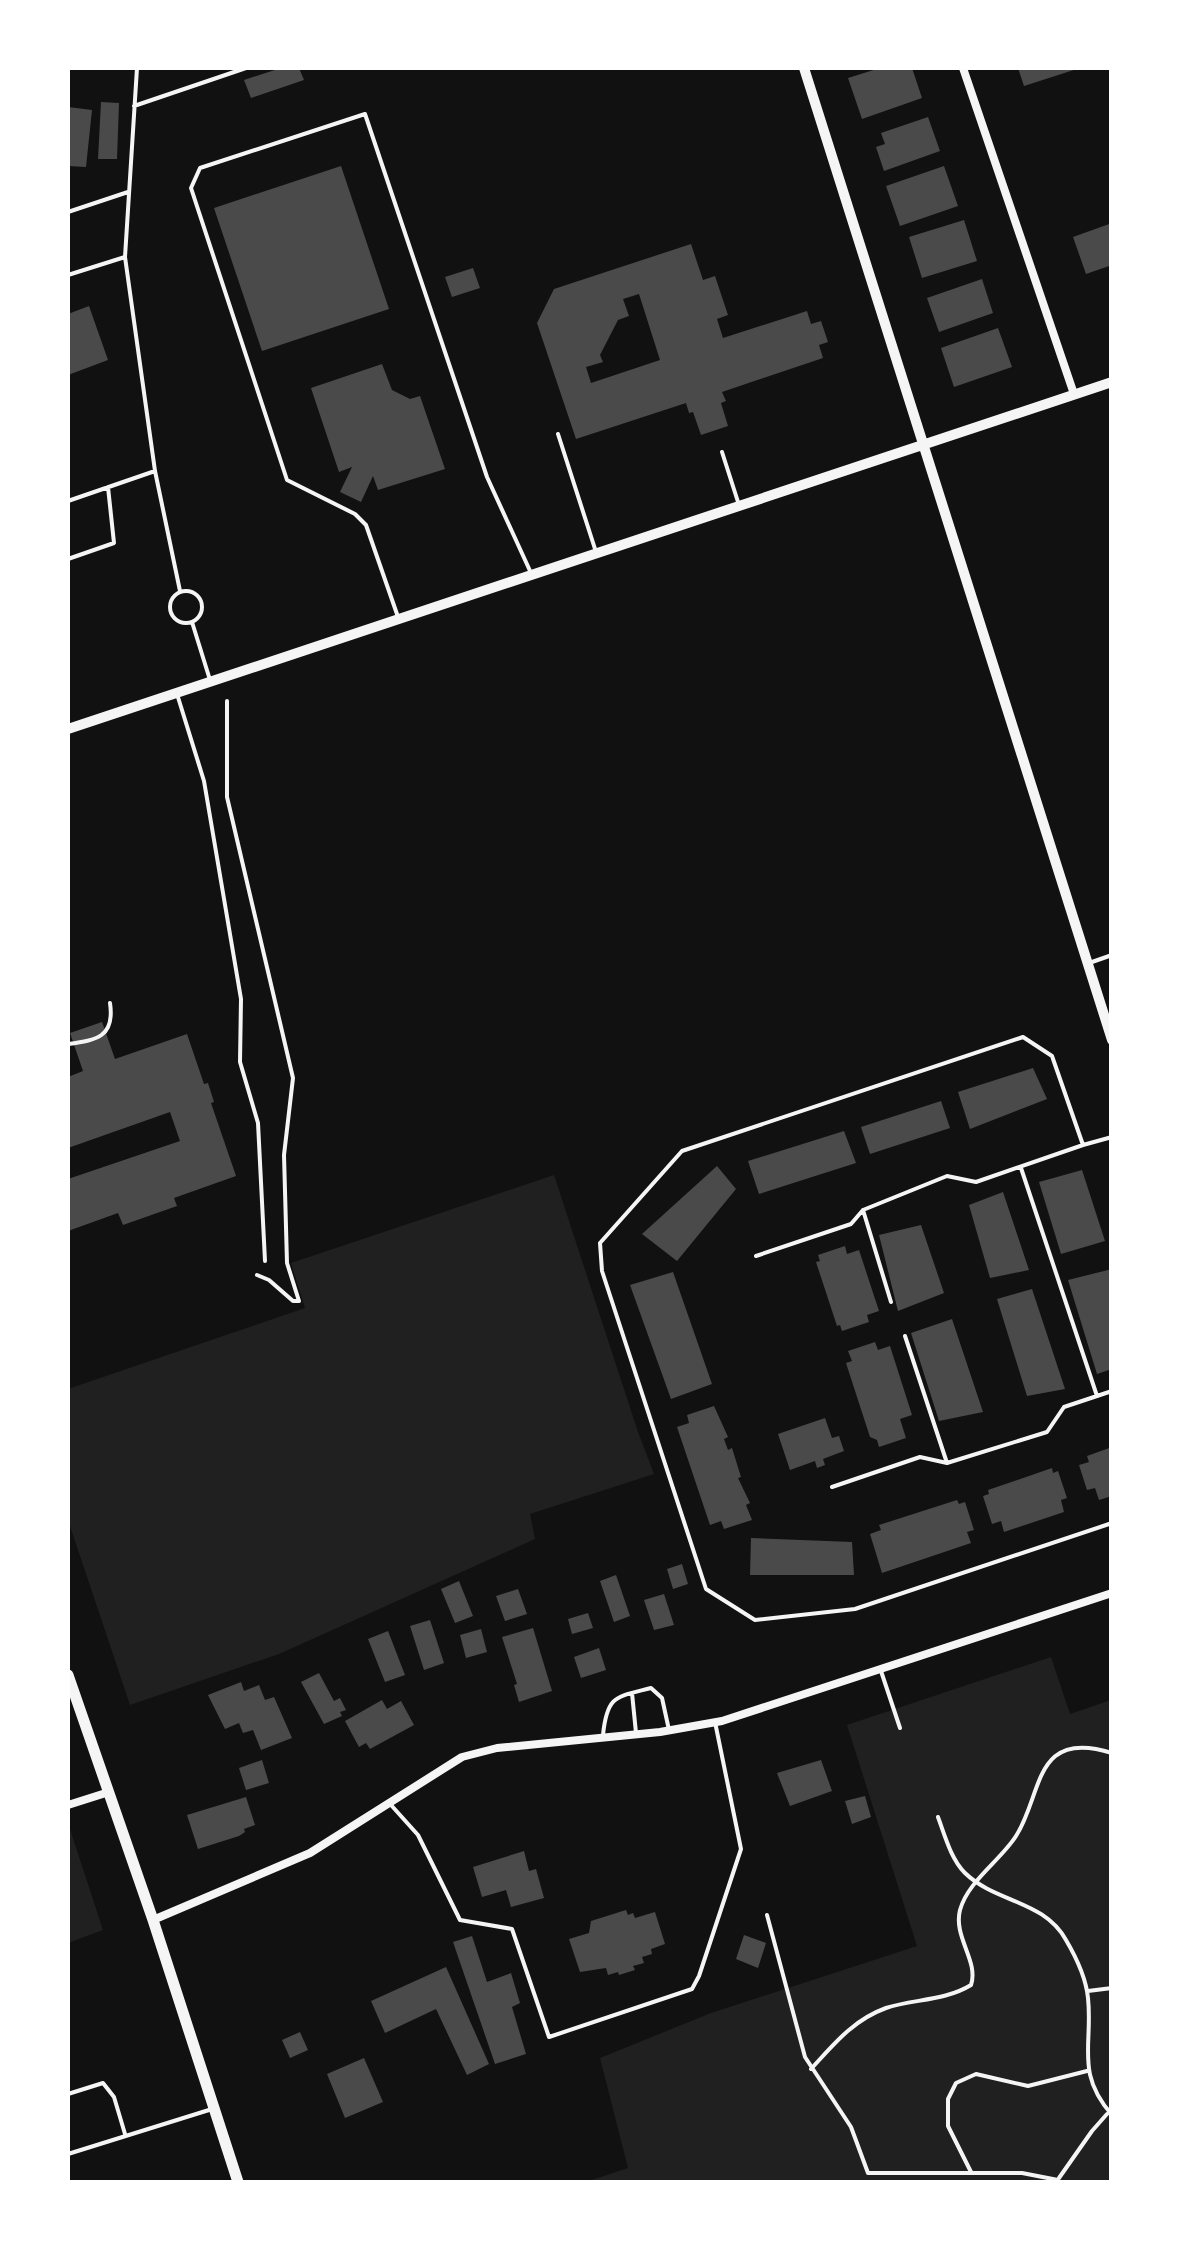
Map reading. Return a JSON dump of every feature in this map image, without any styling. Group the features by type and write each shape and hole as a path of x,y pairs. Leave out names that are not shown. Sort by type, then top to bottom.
{"main road":[{"path":"68,1675 238,2182"}],"street":[{"path":"804,68 1112,1040"},
{"path":"963,68 1074,394"},
{"path":"68,730 1112,382"},
{"path":"153,1920 310,1853 462,1757 497,1748 715,1722 1112,1593"},
{"path":"68,1804 108,1792"}],"lane":[{"path":"136,68 125,257 156,472 180,592"},
{"path":"134,106 246,68"},
{"path":"398,620 366,525 356,514 287,480 191,188 200,168 365,114 488,478 531,573"},
{"path":"68,212 128,192"},
{"path":"68,275 125,257"},
{"path":"558,434 596,552"},
{"path":"722,452 739,505"},
{"path":"68,500 156,472"},
{"path":"68,559 114,543 108,487"},
{"path":"180,592 195,594 202,603 200,616 192,622 182,622 172,614 171,603 180,592"},
{"path":"192,622 211,682"},
{"path":"177,694 204,781 241,999 240,1062 258,1123 266,1261"},
{"path":"1087,963 1112,955"},
{"path":"68,1044 101,1036 109,1030 110,1003"},
{"path":"1083,1145 1052,1056 1024,1037 682,1151 600,1243 602,1271 706,1589 755,1620 855,1609 1112,1523"},
{"path":"756,1256 851,1224 864,1210 946,1176 976,1182 1112,1137"},
{"path":"1021,1166 1097,1396"},
{"path":"864,1210 891,1302"},
{"path":"905,1336 947,1463"},
{"path":"832,1488 920,1457 947,1463 1047,1432 1064,1406 1112,1391"},
{"path":"880,1668 900,1728"},
{"path":"603,1738 610,1703 617,1697 651,1688 662,1698 669,1730"},
{"path":"632,1693 636,1734"},
{"path":"388,1802 418,1835 460,1920 512,1928 549,2037 692,1989 699,1976 742,1849 715,1722"},
{"path":"68,2094 103,2083 114,2097 126,2134"},
{"path":"68,2154 214,2108"}],"path":[{"path":"227,701 227,798 292,1078 284,1155 287,1264 299,1301 293,1301 257,1275"},
{"path":"812,2069 860,2019 971,1985 974,1974 959,1920 963,1902 1016,1836 1038,1776 1064,1752 1096,1748 1112,1753"},
{"path":"767,1915 785,1990 812,2069 851,2127 868,2174 1022,2173 1058,2181 1092,2130 1110,2114 1087,2071 1088,1991 1058,1926 1028,1904 978,1883 956,1860 938,1817"},
{"path":"1088,1991 1112,1988"},
{"path":"971,2172 948,2126 948,2100 956,2083 976,2074 1028,2086 1087,2071"}],"shaded area":[{"path":"554,1175 654,1474 530,1514 535,1539 279,1654 130,1705 68,1520 68,1389 305,1308 291,1263"},
{"path":"1051,1657 1070,1714 1111,1700 1111,2182 586,2182 628,2168 600,2058 711,2013 917,1946 847,1725"},
{"path":"68,1823 103,1930 68,1943"}],"building":[{"path":"281,68 299,68 304,80 251,98 244,80"},
{"path":"880,68 912,68 922,98 862,119 848,78"},
{"path":"1018,68 1080,68 1024,86"},
{"path":"101,102 119,103 117,159 98,159"},
{"path":"68,107 92,110 86,167 68,166"},
{"path":"928,117 940,151 884,171 876,147 885,144 881,133"},
{"path":"341,166 389,309 262,351 214,208"},
{"path":"944,166 958,206 900,226 886,186"},
{"path":"964,220 977,261 922,278 909,237"},
{"path":"1112,223 1112,265 1086,274 1073,237"},
{"path":"691,244 703,280 715,276 728,315 717,319 723,338 807,311 811,324 821,321 828,342 819,345 823,358 722,392 728,426 701,435 686,403 576,439 537,323 554,289","holes":["639,294 660,360 591,383 586,367 603,362 600,355 618,320 629,316 623,299"]},
{"path":"473,268 480,288 452,297 445,277"},
{"path":"982,279 993,313 939,332 927,298"},
{"path":"89,306 108,360 68,375 68,314"},
{"path":"998,328 1012,367 954,387 941,348"},
{"path":"382,364 392,390 410,399 420,396 445,469 378,490 373,476 361,502 340,492 352,467 339,472 311,388"},
{"path":"102,1022 115,1059 187,1034 204,1084 208,1083 236,1176 174,1198 177,1206 123,1225 118,1213 68,1231 68,1179 180,1141 170,1112 68,1148 68,1077 83,1071 70,1033"},
{"path":"1033,1068 1047,1099 970,1129 958,1092"},
{"path":"941,1101 950,1128 870,1154 861,1127"},
{"path":"844,1131 856,1163 759,1194 748,1161"},
{"path":"717,1166 736,1189 677,1261 642,1234"},
{"path":"1082,1170 1105,1241 1061,1254 1039,1182"},
{"path":"1003,1192 1029,1270 990,1278 969,1205"},
{"path":"921,1225 944,1293 898,1311 879,1235"},
{"path":"845,1246 847,1254 859,1250 879,1311 867,1315 869,1322 842,1331 816,1262 820,1261 818,1255"},
{"path":"1112,1269 1112,1369 1097,1374 1068,1280"},
{"path":"673,1272 712,1384 671,1399 630,1285"},
{"path":"1032,1289 1065,1389 1027,1396 997,1299"},
{"path":"952,1319 983,1412 939,1421 911,1333"},
{"path":"875,1342 878,1350 890,1346 912,1415 900,1419 906,1438 879,1447 877,1440 870,1437 846,1363 852,1361 848,1351"},
{"path":"714,1406 728,1437 724,1439 728,1450 732,1448 752,1520 724,1529 721,1521 710,1525 677,1427 689,1423 687,1415"},
{"path":"825,1418 832,1438 839,1436 844,1451 823,1459 825,1465 817,1468 815,1461 790,1470 778,1434"},
{"path":"1112,1447 1112,1496 1099,1500 1095,1488 1087,1490 1079,1465 1089,1462 1087,1456"},
{"path":"1052,1468 1053,1473 1058,1471 1067,1498 1061,1500 1064,1512 1004,1532 1001,1521 992,1524 983,1496 989,1494 988,1490"},
{"path":"957,1500 959,1504 965,1502 974,1530 967,1532 971,1543 882,1573 870,1534 881,1530 879,1525"},
{"path":"751,1538 852,1542 854,1575 750,1575"},
{"path":"682,1564 688,1584 673,1589 667,1569"},
{"path":"616,1575 630,1616 614,1622 600,1581"},
{"path":"459,1581 473,1616 455,1623 441,1589"},
{"path":"518,1589 527,1614 505,1621 496,1596"},
{"path":"664,1594 674,1625 654,1630 644,1600"},
{"path":"588,1613 593,1628 572,1634 568,1619"},
{"path":"430,1620 444,1663 424,1670 410,1626"},
{"path":"533,1628 552,1691 519,1702 502,1637"},
{"path":"481,1629 487,1652 466,1658 460,1635"},
{"path":"388,1631 405,1675 385,1682 368,1639"},
{"path":"599,1648 606,1670 581,1678 574,1657"},
{"path":"319,1673 334,1701 340,1698 346,1710 324,1724 301,1682"},
{"path":"241,1682 244,1691 259,1685 265,1700 274,1697 292,1738 261,1750 253,1730 243,1733 239,1723 225,1729 208,1695"},
{"path":"382,1700 387,1709 401,1701 414,1725 370,1749 366,1743 359,1747 345,1721"},
{"path":"262,1760 269,1783 246,1790 239,1768"},
{"path":"821,1760 832,1791 790,1806 777,1773"},
{"path":"865,1796 871,1817 852,1824 845,1801"},
{"path":"246,1797 255,1825 239,1836 198,1849 187,1815"},
{"path":"524,1851 529,1871 536,1869 544,1898 511,1907 506,1890 482,1897 473,1867"},
{"path":"626,1910 635,1918 655,1912 665,1944 651,1949 652,1954 642,1957 644,1963 633,1966 635,1970 619,1975 608,1975 606,1968 580,1972 569,1939 589,1933 591,1921"},
{"path":"744,1935 766,1943 758,1968 736,1959"},
{"path":"472,1936 487,1982 511,1973 520,2003 512,2007 526,2054 495,2064 453,1942"},
{"path":"446,1967 489,2064 467,2075 436,2009 385,2033 371,2001"},
{"path":"300,2032 308,2050 290,2058 282,2040"},
{"path":"364,2058 383,2102 345,2118 327,2074"}]}
